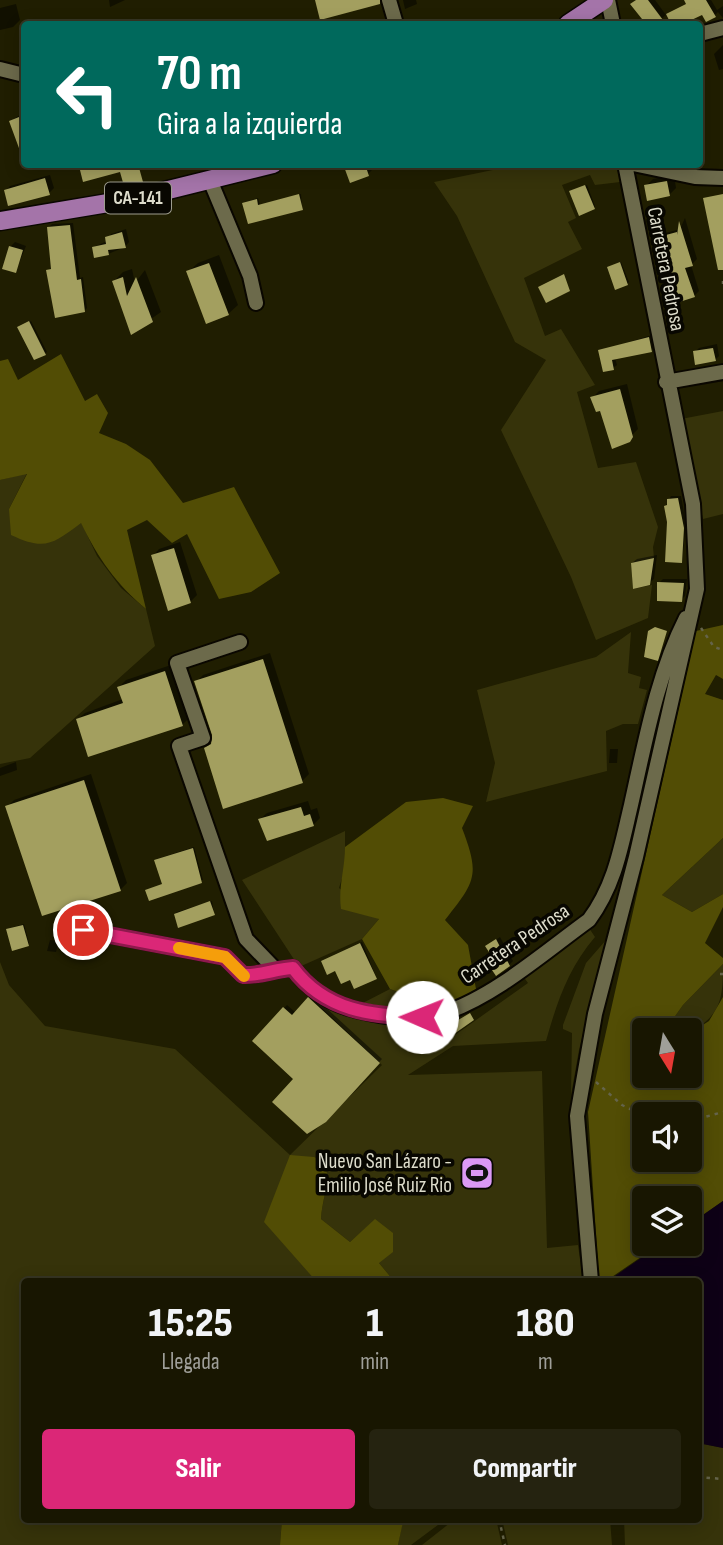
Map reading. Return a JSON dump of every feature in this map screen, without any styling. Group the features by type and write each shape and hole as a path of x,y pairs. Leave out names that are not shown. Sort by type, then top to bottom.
{"main road":[{"path":"573,21 606,0"},
{"name":"CA-141","path":"0,221 132,200 257,168"}],"street":[{"path":"389,0 395,21"},
{"path":"606,0 612,21"},
{"path":"703,33 723,28"},
{"path":"0,69 21,74"},
{"name":"Carretera Pedrosa","path":"591,1278 577,1116 595,1014 636,857 697,589 693,504 666,382 626,168"},
{"path":"652,168 695,177 723,178"},
{"path":"210,180 250,276 256,303"},
{"path":"666,382 723,372"},
{"name":"Carretera Pedrosa","path":"275,969 293,968 318,994 344,1008 385,1016 422,1017 443,1013 468,1002 589,920 614,879 645,743 676,638 692,609"},
{"path":"83,930 225,957 243,975 258,976 275,969 246,939 179,746 203,738 177,663 240,642"}],"path":[{"path":"692,609 713,647 723,650"},
{"path":"585,1072 622,1105 632,1110"},
{"path":"702,1118 723,1112"},
{"path":"702,1477 723,1479"},
{"path":"500,1523 505,1545"}],"shaded area":[{"path":"503,168 618,168 620,182 595,185 590,175 562,185 576,218 568,222 582,249 524,278 545,336 561,329 595,385 577,392 598,468 636,462 658,527 653,547 654,558 631,563 633,589 652,585 648,618 596,640 571,577 501,430 546,360 515,342 457,216 434,182"},
{"path":"61,354 85,401 97,394 108,413 99,433 126,444 150,460 183,503 234,487 280,573 251,592 219,599 187,534 172,543 147,520 127,530 146,609 109,570 81,523 48,543 32,543 11,535 9,509 27,474 0,480 0,361 8,359 18,380"},
{"path":"723,411 723,514 703,519 681,419"},
{"path":"27,473 9,509 81,522 97,556 121,588 146,609 155,646 30,758 0,764 0,480"},
{"path":"723,625 723,679 716,675 705,694 723,700 723,838 662,895 692,912 723,894 723,907 705,943 723,958 723,964 674,1018 632,1018 632,1088 702,1088 702,1025 709,1021 723,997 723,1201 702,1216 702,1186 632,1186 632,1256 642,1256 610,1278 599,1278 588,1112 696,631"},
{"path":"631,632 628,673 641,677 639,688 647,690 638,724 623,724 606,731 607,771 486,802 495,763 477,690 596,657"},
{"path":"443,798 473,806 462,828 471,857 472,877 463,896 445,920 468,945 476,989 458,1003 431,1009 421,1000 390,989 362,939 379,919 341,909 340,893 345,847 406,802"},
{"path":"345,831 345,869 339,888 379,919 362,939 299,967 242,880"},
{"path":"723,838 723,894 692,912 662,895"},
{"path":"587,925 595,937 564,986 546,1041 453,1046 408,1075 542,1071 547,1248 578,1245 583,1278 392,1278 379,1263 375,1220 350,1242 321,1219 327,1183 325,1162 309,1272 314,1278 21,1278 21,1523 282,1523 280,1545 0,1545 0,962 9,985 45,1026 175,1049 290,1155 382,1065 307,994 339,1013 366,1018 442,1017 455,1035 528,983 520,972"},
{"path":"606,940 579,1050 571,1095 572,1033 563,1029 563,1025 586,963"},
{"path":"723,964 721,997 708,1019 702,1024 702,1018 674,1018"},
{"path":"390,989 421,1000 431,1009 404,1014 355,1007"},
{"path":"290,1155 314,1157 325,1162 327,1169 321,1219 350,1242 375,1219 393,1233 393,1252 379,1263 392,1278 313,1278 264,1222"},
{"path":"723,1201 723,1448 702,1444 702,1278 612,1278 644,1256 702,1256 702,1216"},
{"path":"702,1444 723,1448 723,1545 625,1545 624,1523 702,1523"},
{"path":"282,1523 403,1523 398,1545 280,1545"},
{"path":"402,1523 441,1523 411,1545 398,1545"},
{"path":"450,1523 497,1523 502,1545 422,1545"},
{"path":"503,1523 610,1523 612,1545 508,1545"}],"building":[{"path":"315,0 380,0 380,4 320,20"},
{"path":"636,0 648,0 663,20 644,21 630,4"},
{"path":"684,0 706,0 716,17 706,22 702,15 689,21 670,21 666,14 686,4"},
{"path":"21,116 21,154 9,121"},
{"path":"139,168 143,182 124,186 120,172 83,182 80,170"},
{"path":"344,168 366,168 369,176 350,183"},
{"path":"45,178 50,195 8,206 4,190"},
{"path":"667,181 670,196 647,201 644,185"},
{"path":"585,185 595,209 579,216 569,191"},
{"path":"299,194 303,210 248,224 242,203 257,199 258,205"},
{"path":"723,194 723,270 718,270 703,198"},
{"path":"679,221 693,266 685,268 695,297 670,305 666,290 674,288 667,259 657,262 651,239 677,232 677,235"},
{"path":"70,225 77,280 81,279 85,312 55,318 46,270 51,269 47,227"},
{"path":"122,232 126,248 108,250 109,255 94,258 92,247 106,244 105,237"},
{"path":"9,246 23,250 16,273 2,269"},
{"path":"620,262 628,285 615,290 607,267"},
{"path":"209,263 229,315 206,324 186,271"},
{"path":"564,274 570,291 546,303 538,287"},
{"path":"123,277 127,296 136,277 153,322 131,335 112,281"},
{"path":"29,321 46,355 34,360 17,327"},
{"path":"649,337 652,352 612,360 614,370 603,372 598,350"},
{"path":"713,348 716,361 695,365 693,351"},
{"path":"620,389 633,437 630,442 612,449 600,411 596,412 590,397"},
{"path":"678,498 684,528 682,563 665,562 667,522 664,506 667,505 667,499"},
{"path":"174,548 191,603 168,611 151,555"},
{"path":"654,558 650,585 633,589 631,563"},
{"path":"657,582 684,583 682,602 657,601"},
{"path":"655,627 667,631 658,661 644,657 648,631"},
{"path":"263,659 303,783 223,809 204,748 211,744 212,735 194,681"},
{"path":"165,671 183,726 88,757 76,719 123,703 117,687"},
{"path":"84,780 121,891 42,916 5,806"},
{"path":"301,807 304,816 310,814 314,826 267,841 258,819"},
{"path":"193,848 202,883 149,901 145,890 162,884 154,860"},
{"path":"210,901 215,915 178,928 174,914"},
{"path":"23,925 29,946 12,951 6,929"},
{"path":"496,939 510,966 496,976 492,970 498,966 485,946"},
{"path":"360,943 377,979 354,989 350,980 341,984 335,971 327,975 321,961"},
{"path":"308,997 380,1063 326,1122 307,1134 272,1102 293,1079 252,1041 283,1007 292,1015"},
{"path":"470,1013 474,1020 454,1034 448,1026"}],"slow traffic":[{"path":"179,948 225,957 244,976"}],"place":[{"name":"Nuevo San Lázaro - Emilio José Ruiz Rio","path":"477,1173"}],"route":[{"path":"83,930 225,957 243,975 258,976 275,969 293,968 318,994 344,1008 385,1016 422,1017"}]}
